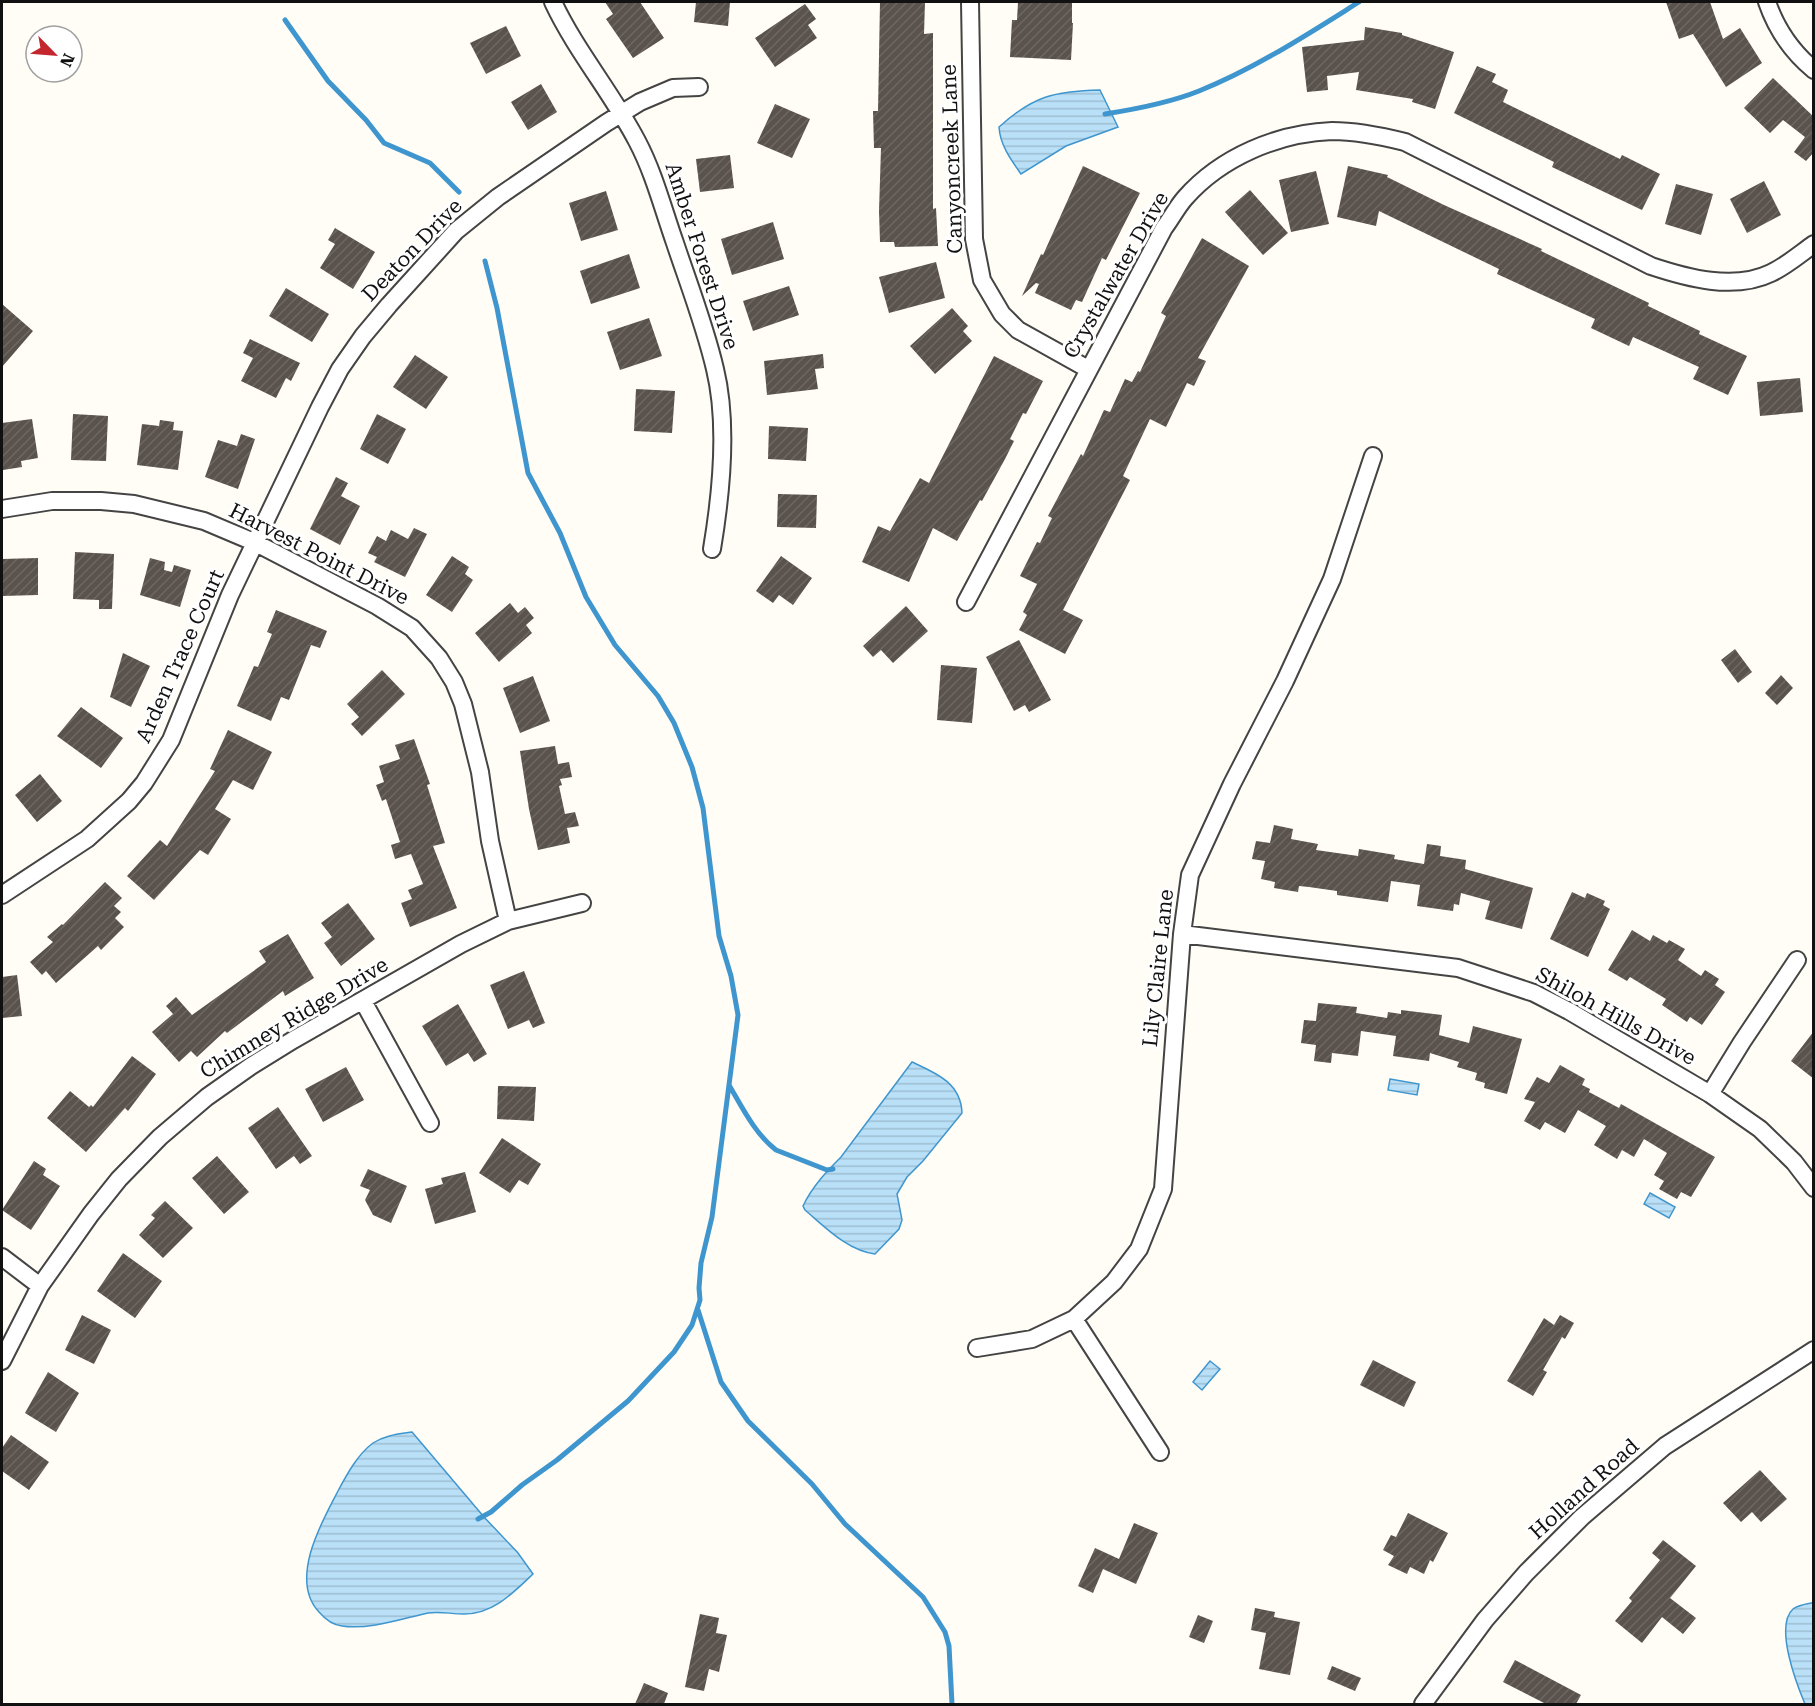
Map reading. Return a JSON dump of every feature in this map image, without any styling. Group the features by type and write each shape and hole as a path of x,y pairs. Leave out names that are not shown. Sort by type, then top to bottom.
{"street":[{"name":"Amber Forest Drive","path":"553,2 562,22 637,141 651,171 703,325 716,370 720,402 720,500 712,549"},
{"name":"Canyoncreek Lane","path":"970,2 974,239 982,280 1002,314 1018,330 1088,369"},
{"path":"1767,2 1786,40 1814,70"},
{"name":"Deaton Drive","path":"256,543 340,369 363,336 436,252 478,212 620,114 640,102 673,88 699,87"},
{"name":"Crystalwater Drive","path":"966,602 1164,228 1185,198 1220,168 1267,143 1313,133 1356,132 1405,142 1652,266 1681,276 1730,281 1749,280 1770,274 1814,244"},
{"name":"Lily Claire Lane","path":"977,1347 1032,1339 1074,1319 1114,1282 1139,1249 1163,1189 1182,934 1190,875 1332,579 1373,456"},
{"name":"Harvest Point Drive","path":"2,509 71,500 134,504 204,521 256,543 377,606 412,628 439,658 454,682 463,704 480,772 489,841 508,921"},
{"name":"Arden Trace Court","path":"2,896 87,838 129,801 144,783 174,733 230,595 256,543"},
{"name":"Chimney Ridge Drive","path":"2,1361 40,1286 119,1179 160,1137 207,1097 293,1040 461,944 508,921 582,903"},
{"name":"Shiloh Hills Drive","path":"1182,934 1458,968 1534,993 1569,1011 1710,1094 1760,1129 1794,1162 1814,1188"},
{"path":"1710,1094 1797,960"},
{"path":"363,1001 430,1123"},
{"path":"2,1257 40,1286"},
{"path":"1074,1319 1160,1452"},
{"name":"Holland Road","path":"1423,1704 1485,1620 1526,1573 1582,1517 1665,1446 1814,1350"}],"water":[{"path":"1100,90 1118,127 1066,146 1021,174 1004,146 999,127 1023,108 1045,97 1070,92"},
{"path":"912,1062 946,1080 957,1094 962,1113 907,1177 897,1194 902,1220 899,1229 875,1254 865,1252 837,1237 803,1206 815,1186 841,1157"},
{"path":"1390,1079 1419,1084 1417,1095 1388,1090"},
{"path":"1650,1193 1675,1207 1669,1218 1644,1204"},
{"path":"1210,1361 1220,1369 1202,1390 1193,1382"},
{"path":"412,1432 484,1517 518,1553 533,1574 502,1601 474,1613 428,1613 363,1627 335,1624 319,1612 311,1599 307,1584 307,1568 317,1535 345,1478 362,1453 382,1438"},
{"path":"1814,1603 1813,1704 1805,1704 1789,1656 1786,1628 1788,1617 1793,1609"}],"building":[{"path":"605,2 640,2 664,38 633,58 606,19 613,14"},
{"path":"696,2 730,2 728,26 694,22"},
{"path":"880,2 925,2 924,34 933,33 933,209 936,208 938,246 895,247 894,242 880,242 881,148 874,148 873,111 878,111"},
{"path":"1018,2 1072,2 1071,60 1010,57 1012,20 1017,20"},
{"path":"1666,2 1710,2 1723,39 1740,28 1762,63 1726,87 1693,34 1679,39"},
{"path":"805,4 816,19 808,25 817,38 775,67 755,38"},
{"path":"506,26 521,56 486,74 470,43"},
{"path":"1365,27 1402,33 1402,35 1454,52 1435,109 1412,102 1413,99 1356,90 1359,72 1327,76 1328,90 1307,92 1302,47 1364,40"},
{"path":"1477,66 1496,74 1492,82 1508,90 1503,102 1620,159 1622,155 1660,174 1642,210 1552,167 1554,162 1454,113"},
{"path":"1773,78 1814,117 1814,152 1806,161 1794,152 1805,137 1783,120 1770,133 1744,108"},
{"path":"541,84 557,112 528,130 511,102"},
{"path":"775,104 810,119 792,158 757,143"},
{"path":"730,155 734,188 700,192 696,159"},
{"path":"1083,166 1140,193 1106,260 1102,258 1082,302 1076,300 1071,310 1035,293 1039,284 1036,283 1022,296"},
{"path":"1348,166 1388,175 1387,177 1444,205 1542,249 1541,251 1649,303 1648,306 1700,331 1699,334 1747,356 1728,395 1693,379 1699,367 1633,337 1629,346 1591,328 1595,319 1497,274 1499,269 1379,211 1376,226 1337,217"},
{"path":"1316,171 1329,224 1291,232 1279,180"},
{"path":"1764,181 1781,215 1747,233 1730,199"},
{"path":"1676,184 1713,194 1701,235 1665,224"},
{"path":"1250,190 1288,233 1263,255 1225,212"},
{"path":"606,191 618,230 581,241 569,203"},
{"path":"773,222 784,259 732,275 721,239"},
{"path":"335,228 375,252 353,289 320,268 335,244 328,240"},
{"path":"1202,238 1249,266 1198,358 1206,361 1194,386 1187,383 1166,427 1150,419 1123,476 1130,480 1063,610 1083,620 1065,654 1019,630 1027,615 1023,612 1037,584 1020,576 1037,542 1040,543 1052,518 1048,516 1081,454 1083,456 1104,410 1110,412 1125,379 1132,382 1138,371 1140,372 1166,316 1161,313"},
{"path":"629,254 640,288 591,304 580,271"},
{"path":"936,262 945,298 889,313 879,277"},
{"path":"789,286 799,315 753,331 743,301"},
{"path":"286,288 329,314 312,342 269,316"},
{"path":"2,304 33,331 2,367"},
{"path":"952,308 968,326 963,331 972,341 935,374 910,346"},
{"path":"649,318 662,356 620,370 607,332"},
{"path":"250,339 300,363 291,381 286,378 276,398 241,381 253,358 243,353"},
{"path":"823,354 824,368 815,369 818,389 767,395 764,361"},
{"path":"415,355 448,377 426,409 393,387"},
{"path":"994,356 1043,381 1010,439 1014,441 1005,459 957,541 933,528 909,582 862,562 878,526 890,531 920,478 929,483"},
{"path":"1800,378 1803,412 1760,416 1757,382"},
{"path":"636,389 675,391 672,433 634,431"},
{"path":"73,414 108,416 106,461 71,460"},
{"path":"377,414 406,429 388,464 360,449"},
{"path":"32,419 38,458 21,461 22,467 3,470 2,423"},
{"path":"160,420 174,422 173,430 183,431 178,470 137,465 142,424 159,426"},
{"path":"769,426 808,428 806,461 768,459"},
{"path":"241,434 255,439 238,489 205,477 218,440 237,446"},
{"path":"336,477 348,483 341,496 360,506 340,545 310,529"},
{"path":"778,494 817,495 816,528 777,527"},
{"path":"414,528 427,534 405,577 374,562 377,557 368,553 377,536 386,541 391,530 408,539"},
{"path":"75,552 114,554 112,609 99,609 99,600 73,599"},
{"path":"452,556 469,567 465,574 473,580 452,612 426,595"},
{"path":"781,556 812,578 793,605 779,595 773,603 756,591"},
{"path":"38,558 38,595 2,596 2,559"},
{"path":"150,558 165,562 164,570 172,572 174,565 191,570 180,607 140,595"},
{"path":"510,603 518,613 525,607 534,618 526,625 532,633 499,662 475,633"},
{"path":"906,606 928,631 893,663 881,650 873,657 863,646"},
{"path":"276,610 327,631 320,648 311,645 289,700 281,697 271,721 237,706 254,666 258,667 272,634 267,632"},
{"path":"1019,640 1051,700 1029,712 1025,705 1014,711 986,657"},
{"path":"1735,649 1752,672 1738,683 1721,660"},
{"path":"123,653 150,666 131,707 110,697"},
{"path":"941,665 977,668 972,723 937,720"},
{"path":"382,670 405,694 362,736 351,724 359,717 347,704"},
{"path":"1781,675 1793,688 1777,705 1765,693"},
{"path":"533,676 550,721 520,733 503,688"},
{"path":"81,707 123,738 101,768 57,736"},
{"path":"228,730 272,752 253,790 233,780 215,809 231,819 208,855 200,850 154,900 127,876 160,840 167,846 215,771 210,769"},
{"path":"414,739 430,784 427,785 445,843 433,846 457,908 410,927 401,903 412,899 408,890 423,884 411,854 395,859 391,845 400,842 386,799 382,801 376,785 384,782 379,766 400,759 395,745"},
{"path":"555,746 558,764 569,762 572,777 560,779 562,785 559,786 565,814 575,812 579,826 567,828 570,843 538,850 520,751"},
{"path":"40,774 62,801 37,822 15,795"},
{"path":"1274,825 1293,829 1291,839 1318,844 1316,850 1358,856 1359,849 1395,855 1394,859 1424,864 1427,844 1441,846 1440,856 1466,860 1465,869 1533,888 1522,929 1485,919 1490,901 1461,893 1459,905 1454,904 1453,911 1417,906 1420,885 1391,881 1388,902 1337,895 1337,891 1309,887 1299,886 1298,892 1274,888 1275,882 1261,879 1265,861 1252,859 1256,841 1270,843"},
{"path":"105,882 122,898 114,906 121,912 115,918 124,927 101,950 98,946 56,983 46,971 42,975 30,962 53,942 47,937 63,925"},
{"path":"1572,892 1585,898 1587,893 1605,901 1603,905 1610,909 1588,957 1550,939"},
{"path":"348,903 375,939 341,966 324,943 332,937 321,923"},
{"path":"1632,930 1650,941 1653,935 1667,943 1669,940 1685,949 1678,960 1701,976 1705,970 1719,979 1715,985 1725,992 1702,1025 1690,1017 1687,1022 1662,1005 1666,999 1630,977 1627,981 1608,970"},
{"path":"288,934 314,978 285,996 283,991 227,1033 225,1031 197,1057 191,1051 179,1062 152,1032 173,1014 166,1006 176,997 192,1015 266,962 259,951"},
{"path":"524,971 545,1023 533,1028 529,1020 508,1029 490,985"},
{"path":"17,975 22,1016 2,1018 2,977"},
{"path":"1318,1003 1357,1007 1356,1013 1387,1018 1388,1012 1401,1014 1401,1010 1442,1015 1439,1035 1469,1043 1473,1026 1522,1039 1507,1094 1484,1088 1485,1083 1475,1080 1477,1073 1457,1067 1459,1062 1430,1053 1429,1061 1393,1056 1396,1036 1361,1031 1358,1056 1332,1053 1331,1063 1314,1061 1316,1045 1301,1043 1304,1020 1316,1021"},
{"path":"458,1004 487,1054 474,1062 468,1053 446,1066 422,1026"},
{"path":"1814,1031 1814,1079 1791,1061"},
{"path":"132,1056 156,1074 128,1111 125,1108 86,1152 47,1118 70,1091 89,1107 91,1105 93,1107"},
{"path":"1560,1065 1585,1079 1582,1085 1590,1089 1589,1092 1619,1108 1621,1104 1715,1157 1691,1197 1681,1192 1677,1199 1659,1189 1664,1181 1654,1175 1667,1153 1644,1139 1634,1157 1622,1150 1617,1159 1594,1145 1606,1126 1578,1110 1565,1133 1545,1122 1540,1130 1524,1121 1535,1102 1524,1099 1537,1077 1549,1083"},
{"path":"346,1067 364,1100 323,1122 305,1089"},
{"path":"498,1086 536,1087 534,1121 497,1119"},
{"path":"278,1107 312,1156 300,1164 294,1156 276,1169 248,1128"},
{"path":"502,1138 541,1164 528,1185 519,1180 510,1193 479,1173"},
{"path":"217,1156 249,1192 224,1214 192,1178"},
{"path":"34,1161 46,1169 43,1175 60,1186 31,1230 2,1210"},
{"path":"368,1169 407,1186 391,1223 373,1215 365,1200 370,1190 360,1186"},
{"path":"465,1172 476,1212 435,1224 425,1189 443,1184 441,1178"},
{"path":"165,1201 193,1228 163,1258 139,1235 155,1218 151,1215"},
{"path":"123,1253 162,1281 135,1318 97,1291"},
{"path":"82,1315 111,1330 94,1364 65,1350"},
{"path":"1560,1315 1574,1323 1565,1339 1562,1337 1543,1370 1547,1372 1533,1396 1507,1381 1544,1318 1554,1325"},
{"path":"1373,1360 1416,1382 1404,1407 1360,1385"},
{"path":"48,1372 79,1393 56,1432 25,1413"},
{"path":"11,1435 49,1462 29,1490 2,1471 2,1448"},
{"path":"1760,1470 1787,1499 1761,1522 1752,1512 1741,1522 1723,1503"},
{"path":"1408,1513 1448,1533 1433,1562 1430,1560 1424,1574 1410,1567 1407,1574 1388,1565 1394,1556 1383,1550 1391,1535 1396,1537"},
{"path":"1134,1523 1158,1533 1136,1584 1103,1569 1093,1593 1078,1586 1095,1548 1119,1559"},
{"path":"1663,1540 1696,1566 1670,1598 1696,1618 1683,1634 1662,1617 1642,1643 1615,1621 1632,1601 1629,1598 1660,1560 1652,1553"},
{"path":"1255,1608 1275,1612 1274,1617 1300,1622 1290,1675 1259,1669 1266,1633 1251,1630"},
{"path":"700,1614 719,1618 716,1633 727,1635 719,1672 709,1669 704,1691 685,1687"},
{"path":"1198,1615 1213,1621 1204,1643 1189,1637"},
{"path":"1515,1660 1581,1695 1576,1704 1546,1704 1503,1682"},
{"path":"1332,1666 1361,1678 1355,1691 1327,1679"},
{"path":"644,1683 668,1693 664,1704 635,1704"}],"waterway":[{"path":"1105,114 1165,102 1220,82 1281,50 1359,2"},
{"path":"285,20 328,81 366,120 384,143 430,163 459,192"},
{"path":"478,1519 491,1512 628,1401 674,1352 692,1325 700,1300 701,1263 712,1217 738,1015 731,976 719,936 703,808 692,767 674,723 658,696 615,645 586,597 560,533 528,473 497,308 485,261"},
{"path":"729,1085 755,1128 768,1144 776,1150 827,1170 833,1169"},
{"path":"698,1310 721,1382 748,1421 812,1484 845,1524 923,1597 945,1632 949,1646 952,1704"}]}
